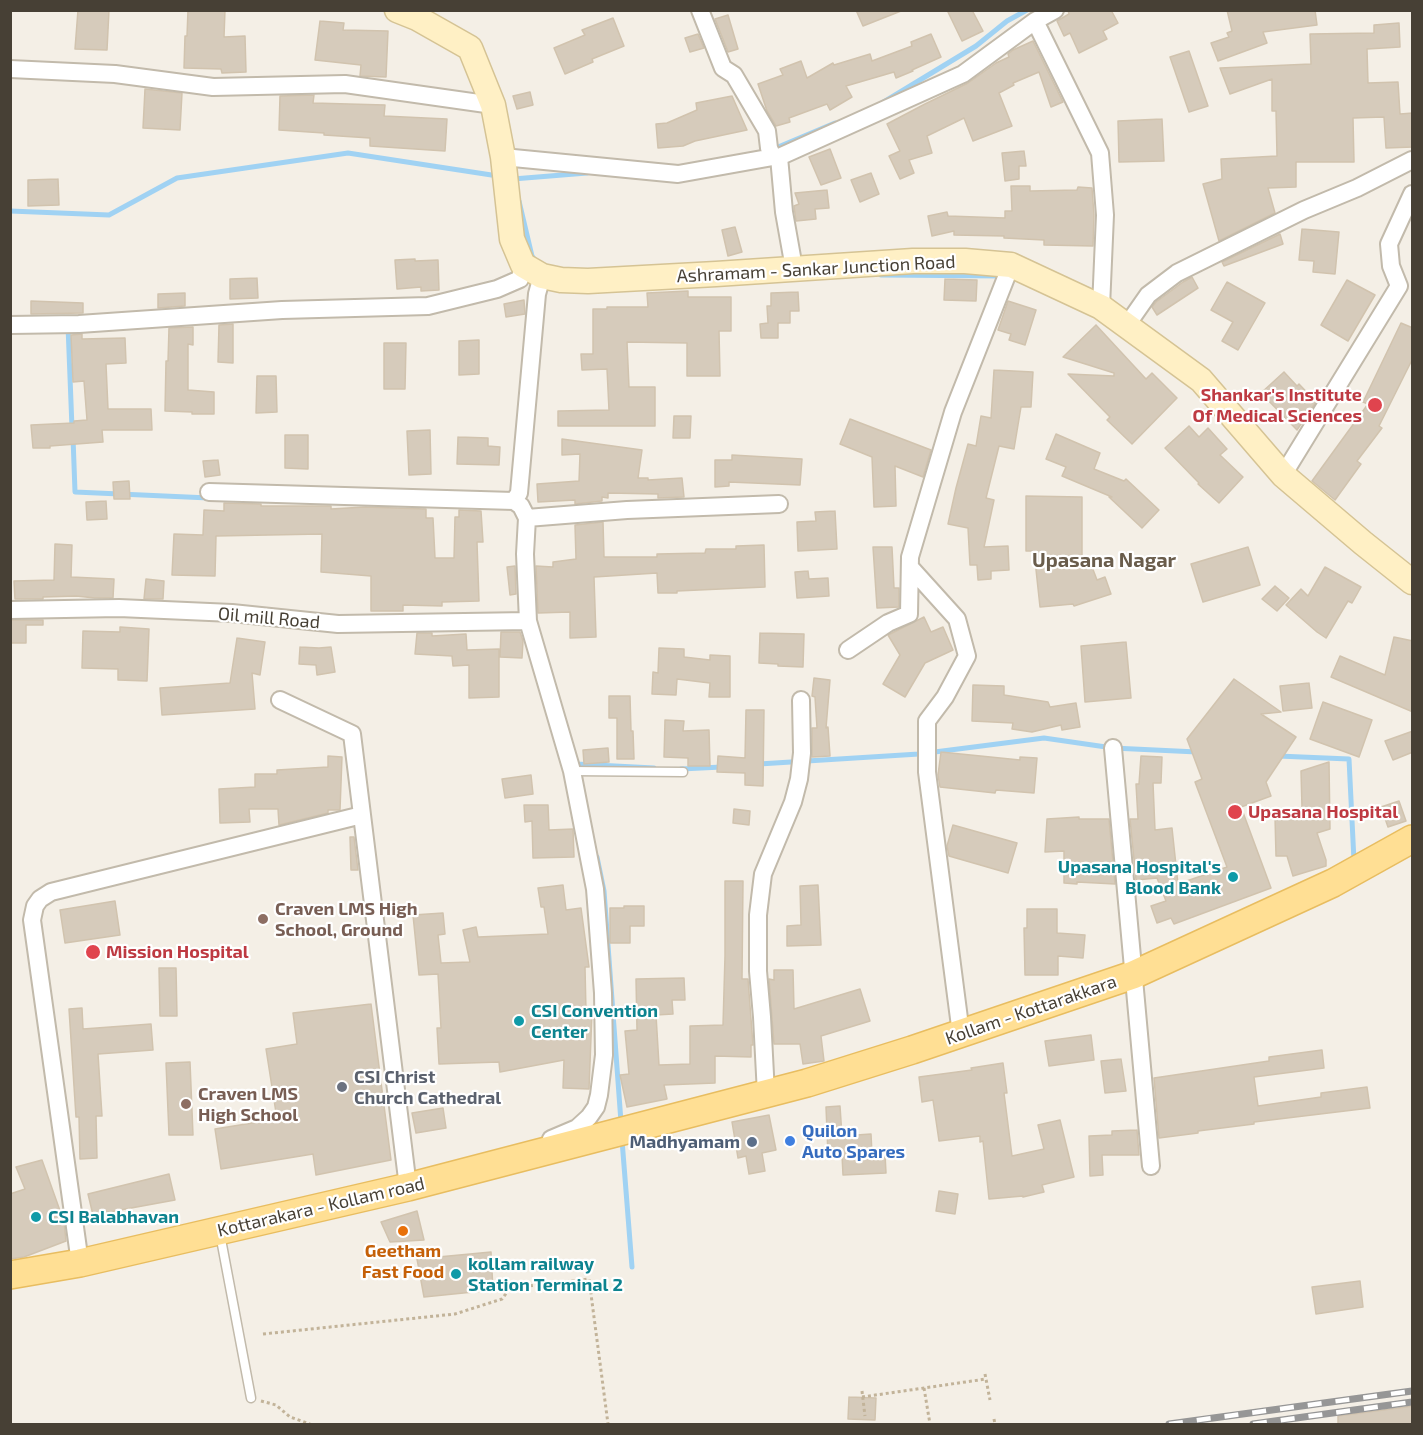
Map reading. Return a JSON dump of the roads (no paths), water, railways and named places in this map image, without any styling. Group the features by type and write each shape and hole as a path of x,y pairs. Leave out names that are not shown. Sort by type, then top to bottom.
{"main road":[{"name":"Kollam - Kottarakkara","path":"622,1131 807,1083 961,1034 1132,975 1334,883 1413,839"},
{"name":"Kottarakara - Kollam road","path":"10,1275 80,1263 219,1231 408,1186 622,1131"}],"street":[{"path":"699,10 723,68 734,75 772,148 794,268"},
{"path":"503,157 678,174 772,148 963,74 1035,21 1055,10"},
{"path":"416,13 470,48 493,105 503,157 512,239 532,270 537,294 519,493 514,501"},
{"path":"1035,21 1100,153 1106,215 1101,307"},
{"path":"10,69 115,74 213,87 345,84 493,105"},
{"path":"1127,325 1148,296 1178,273 1304,210 1357,188 1413,160"},
{"path":"1283,475 1399,286 1391,266 1389,243 1413,194"},
{"name":"Ashramam - Sankar Junction Road","path":"532,270 561,280 588,281 913,261 964,261 1011,265 1101,307 1201,380 1283,475 1413,582"},
{"path":"848,650 888,623 909,614 910,557 953,412 1011,265"},
{"path":"10,325 79,324 282,310 428,306 497,289 520,279 532,270"},
{"path":"209,492 514,501 521,507 527,518 525,554 528,621 572,771 595,889 603,993 604,1055 596,1107 589,1117 577,1128 531,1147 521,1157"},
{"path":"527,518 627,510 779,504"},
{"path":"910,567 957,619 967,656 945,697 927,721 927,772 961,1034"},
{"name":"Oil mill Road","path":"10,610 119,608 232,613 338,624 528,621"},
{"path":"280,700 352,734 408,1186"},
{"path":"765,1094 758,971 758,915 763,874 793,802 799,779 801,700"},
{"path":"1113,748 1151,1166"},
{"path":"80,1263 32,920 34,906 40,898 51,892 362,816"}],"lane":[{"path":"572,771 683,772"},
{"path":"219,1231 251,1398"}],"waterway":[{"path":"882,103 976,46 1007,21 1027,10"},
{"path":"771,150 835,123"},
{"path":"10,211 109,215 177,178 348,153 498,176"},
{"path":"513,179 587,173"},
{"path":"519,201 534,259"},
{"path":"881,275 1004,276"},
{"path":"68,326 72,428"},
{"path":"73,437 75,492 209,498"},
{"path":"759,764 919,754 1044,738 1113,748 1197,752"},
{"path":"1278,756 1349,759 1354,861"},
{"path":"575,761 576,764 654,768"},
{"path":"681,769 722,767"},
{"path":"597,857 604,891 621,1122"},
{"path":"622,1140 632,1267"}],"railway":[{"path":"1169,1424 1412,1391"},
{"path":"1253,1424 1412,1402"}],"place":[{"name":"Shankar's Institute Of Medical Sciences","path":"1375,405"},
{"name":"Upasana Hospital","path":"1235,812"},
{"name":"Upasana Hospital's Blood Bank","path":"1233,877"},
{"name":"Craven LMS High School, Ground","path":"263,919"},
{"name":"Mission Hospital","path":"93,952"},
{"name":"CSI Convention Center","path":"519,1021"},
{"name":"CSI Christ Church Cathedral","path":"342,1087"},
{"name":"Craven LMS High School","path":"186,1104"},
{"name":"Quilon Auto Spares","path":"790,1141"},
{"name":"Madhyamam","path":"752,1142"},
{"name":"CSI Balabhavan","path":"36,1217"},
{"name":"Geetham Fast Food","path":"403,1231"},
{"name":"kollam railway Station Terminal 2","path":"456,1274"}],"district":[{"name":"Upasana Nagar","path":"1104,560"}]}
